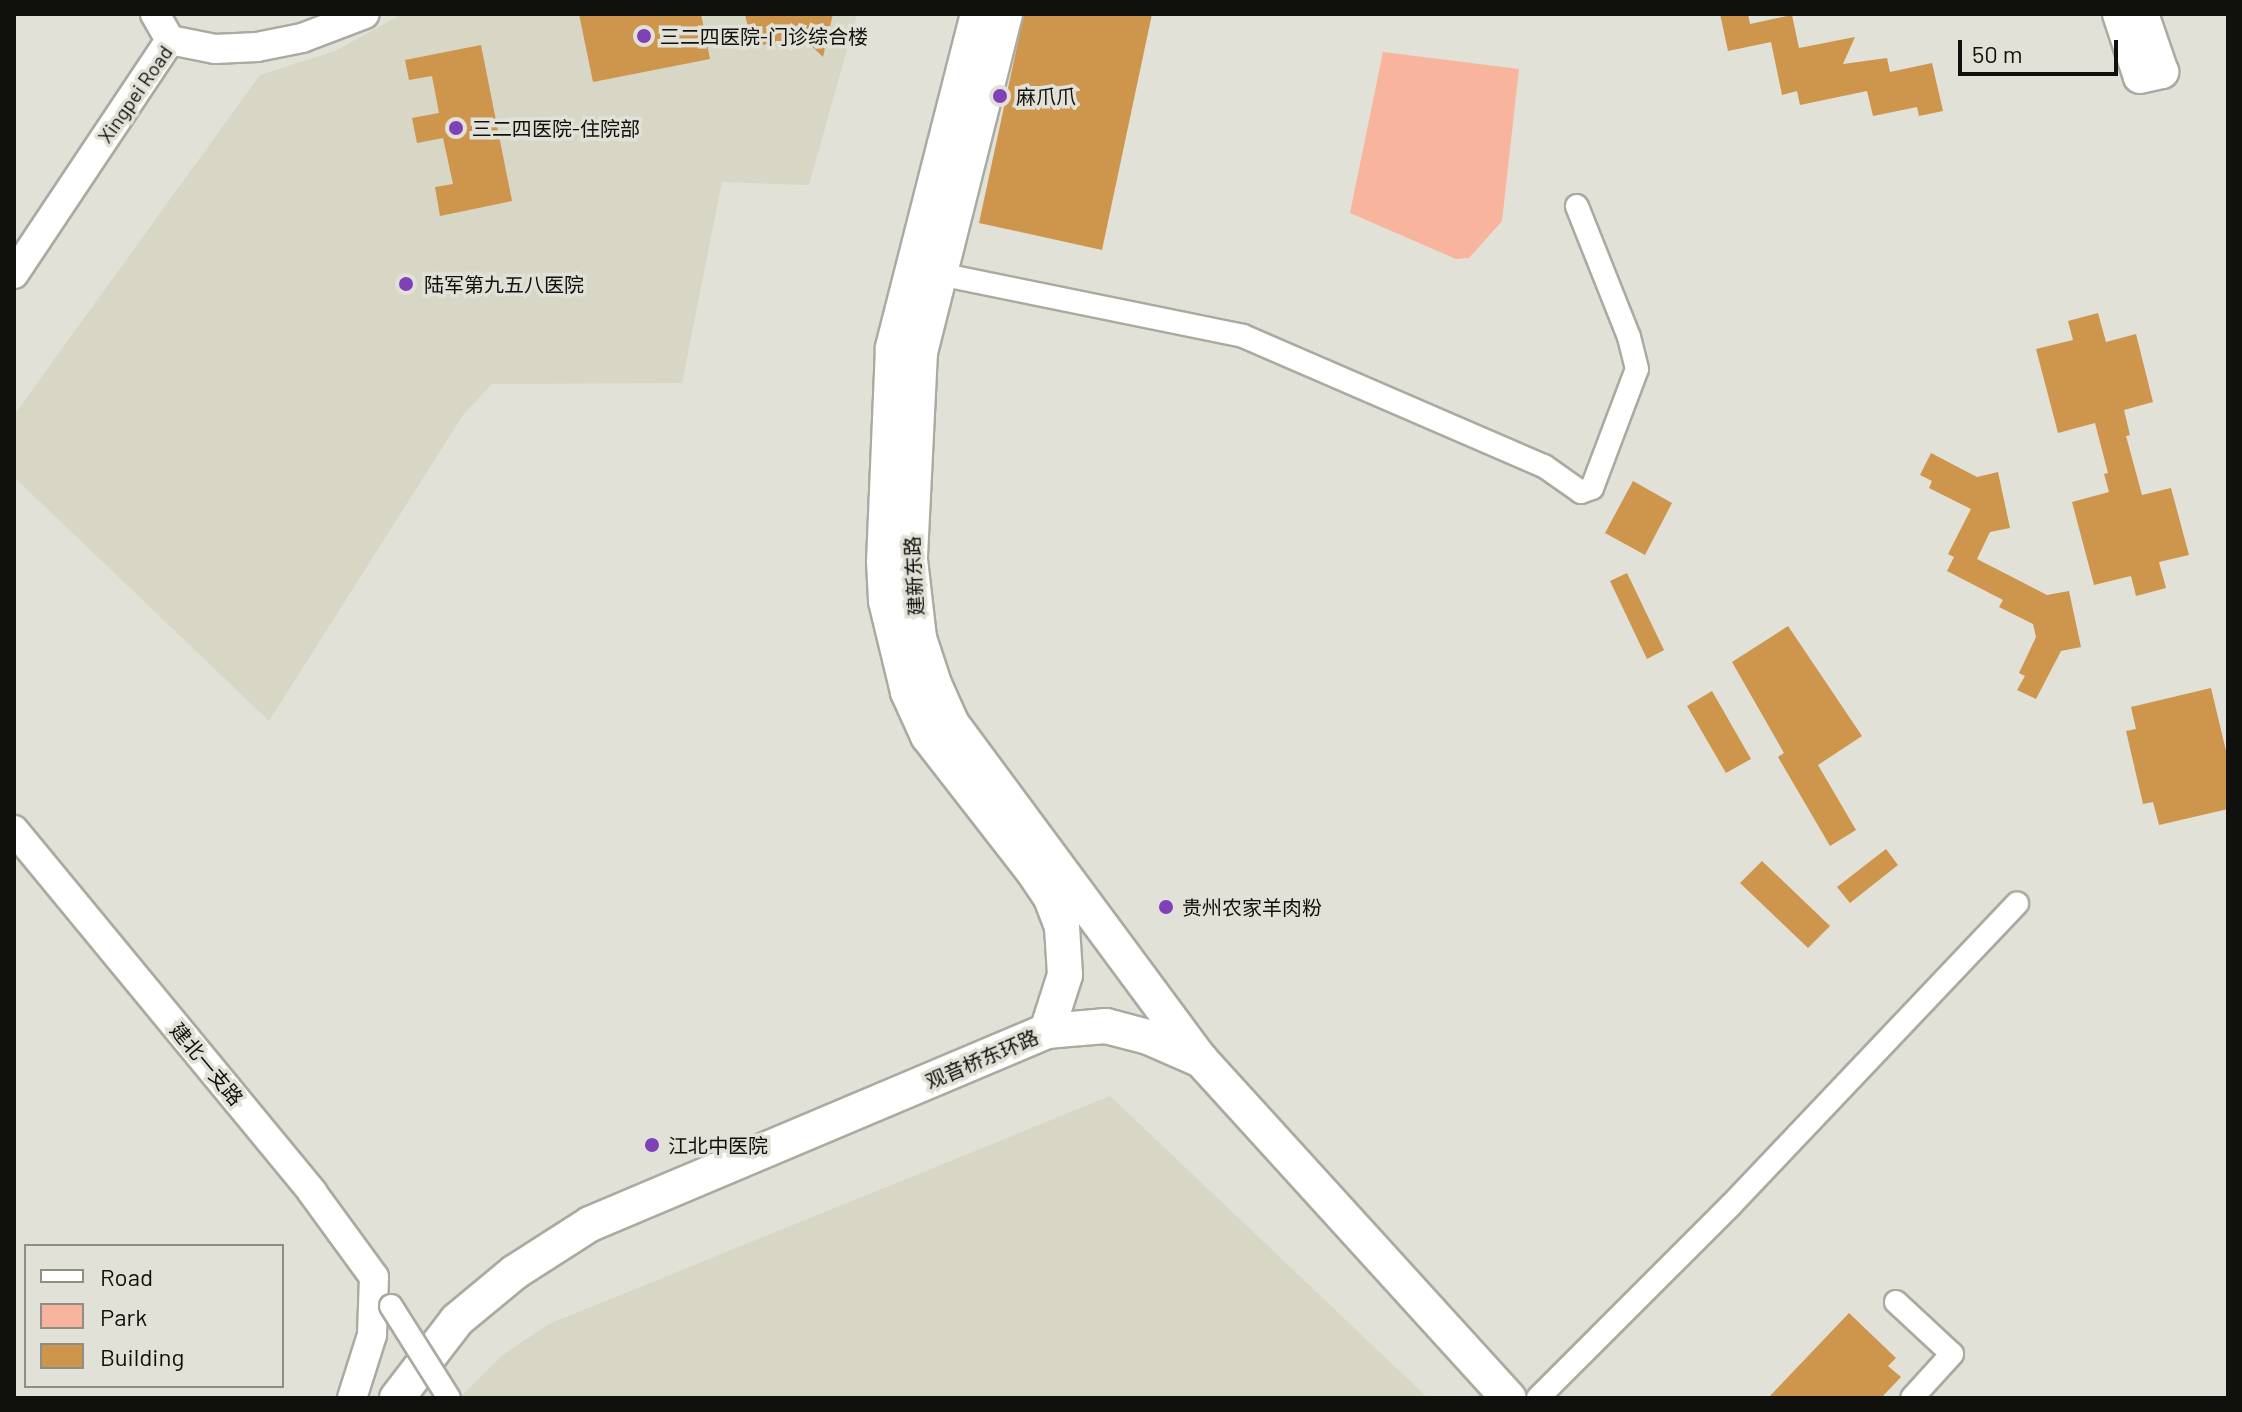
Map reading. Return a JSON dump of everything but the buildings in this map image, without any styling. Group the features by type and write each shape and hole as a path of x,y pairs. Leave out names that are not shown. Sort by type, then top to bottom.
{"main road":[{"name":"建新东路","path":"978,14 893,348 884,561 886,601 908,692 928,736 1033,871 1051,898 1062,927 1065,975 1047,1031"},
{"name":"建新东路","path":"1005,14 920,352 910,560 919,638 934,684 952,724 1201,1060"},
{"path":"2119,14 2151,74 2142,14"},
{"name":"观音桥东环路","path":"397,1398 457,1320 515,1272 590,1224 1047,1031 1106,1026 1148,1037 1201,1060 1509,1398"}],"street":[{"path":"155,14 170,40"},
{"name":"Xingpei Road","path":"14,274 170,40 215,49 257,47 302,38 365,14"},
{"path":"939,274 1243,336 1544,466 1581,492 1592,488 1637,369 1629,337 1577,206"},
{"name":"建北一支路","path":"14,830 312,1192 374,1277 449,1398"},
{"path":"1538,1398 1730,1206 2017,904"},
{"path":"352,1398 372,1335 374,1277"},
{"path":"1896,1302 1952,1354 1912,1398"}],"shaded area":[{"name":"陆军第九五八医院","path":"402,14 857,14 809,185 722,182 682,383 492,384 463,415 269,721 14,477 14,415 260,75 335,51"},
{"path":"1110,1096 1428,1398 459,1398 504,1354 549,1324"}],"green space":[{"path":"1383,52 1519,69 1502,221 1469,258 1456,259 1350,213"}],"place":[{"name":"三二四医院-门诊综合楼","path":"644,36"},
{"name":"麻爪爪","path":"1000,96"},
{"name":"三二四医院-住院部","path":"456,128"},
{"name":"陆军第九五八医院","path":"406,284"},
{"name":"贵州农家羊肉粉","path":"1166,907"},
{"name":"江北中医院","path":"652,1145"}]}
